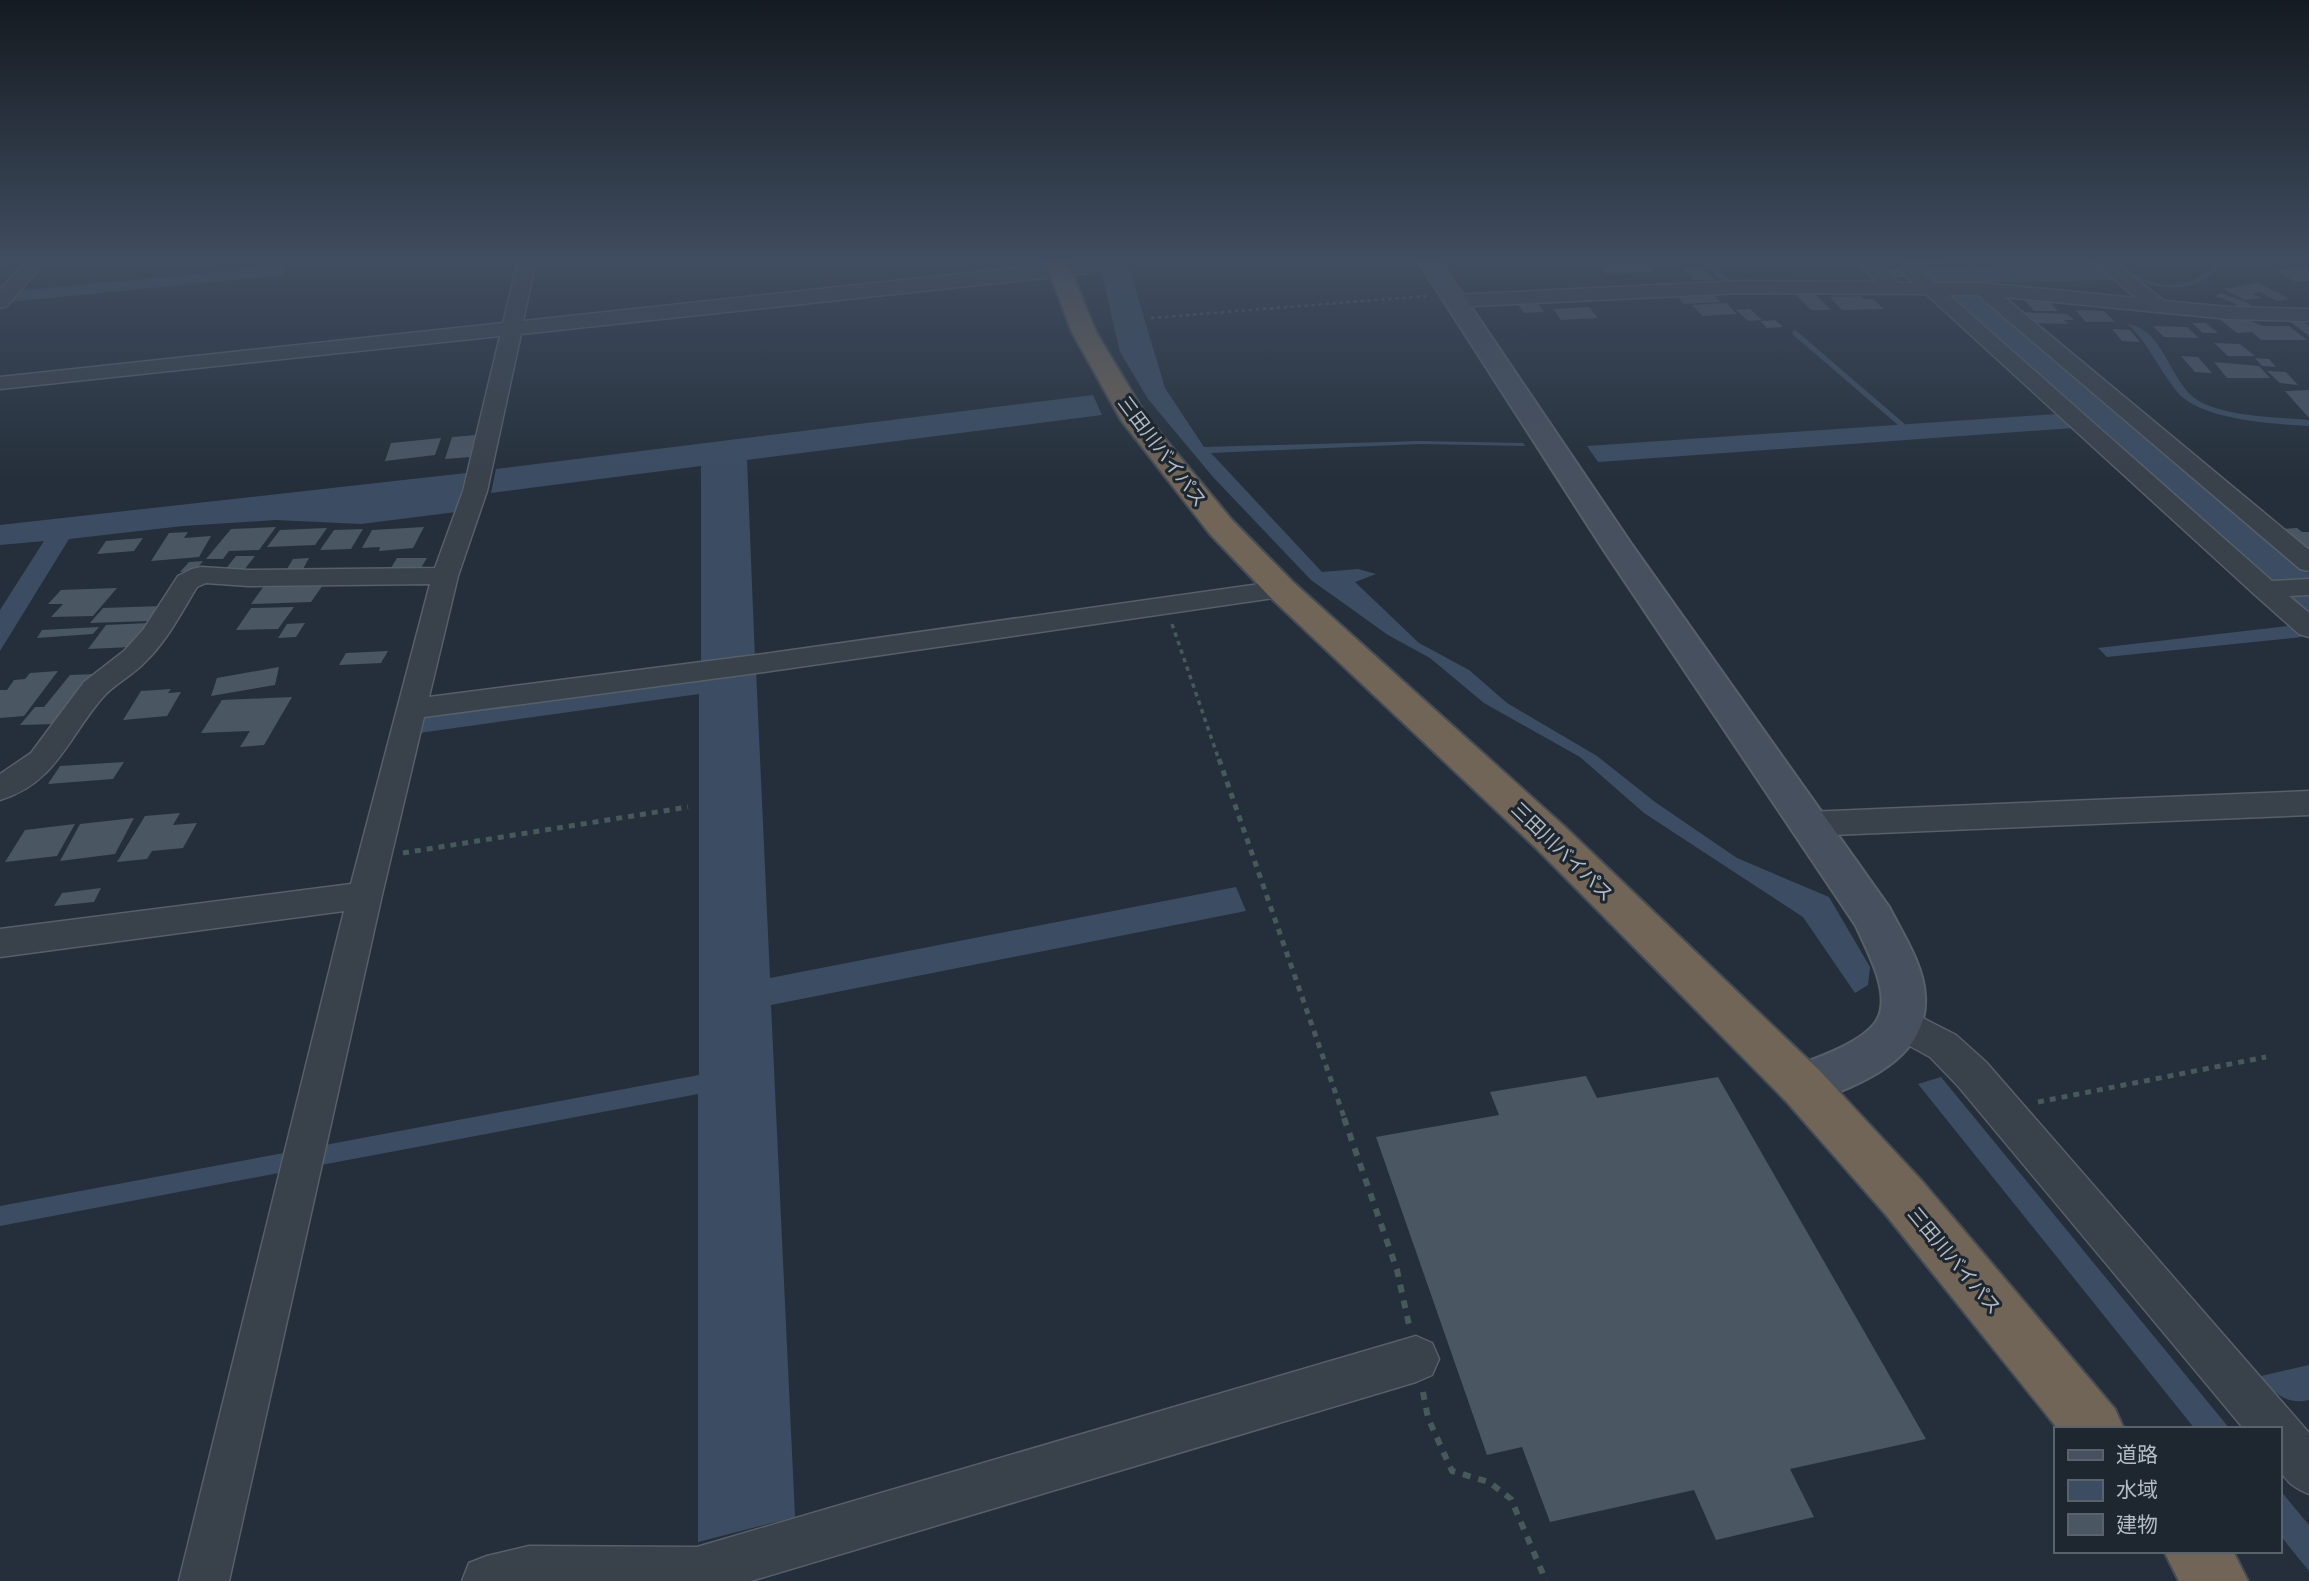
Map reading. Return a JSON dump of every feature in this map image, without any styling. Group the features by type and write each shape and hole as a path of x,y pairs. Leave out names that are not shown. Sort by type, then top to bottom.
{"highway":[{"name":"三田川バイパス","path":"1086,335 1136,420 1221,527 1281,589 1551,838 1802,1085 1904,1198 2093,1427"},
{"path":"2196,1553 2217,1581"}],"street":[{"path":"0,383 449,335"},
{"path":"204,1581 374,857 445,576 475,491 510,335"},
{"path":"1477,335 1619,549 1874,919 1897,970 1903,1001 1901,1023 1885,1044 1858,1060 1802,1085"},
{"path":"1989,335 2285,588 2309,628"},
{"path":"2033,335 2309,563"},
{"path":"0,789 41,761 94,689 134,657 153,636 187,582 201,575 248,578 445,576"},
{"path":"412,709 1281,589"},
{"path":"1808,824 2309,803"},
{"path":"0,943 365,895"},
{"path":"1901,1023 1943,1046 1972,1074 2273,1427"},
{"path":"497,1580 530,1571 696,1572 1416,1359"},
{"path":"2281,1436 2309,1470"}],"path":[{"path":"1166,607 1397,1270 1428,1418 1452,1471 1489,1482 1511,1499 1546,1581"},
{"path":"374,857 688,807"},
{"path":"2002,1109 2266,1058"}],"water":[{"path":"1116,335 1149,335 1165,388 1204,447 1420,441 1523,443 1525,446 1420,444 1211,453 1322,572 1358,569 1376,574 1355,582 1419,643 1469,670 1507,703 1597,756 1655,802 1737,858 1829,897 1870,967 1868,985 1855,993 1803,917 1644,813 1580,757 1484,703 1430,658 1388,635 1311,580 1213,477 1148,399 1120,352"},
{"path":"1993,335 2028,335 2309,574 2309,617 2286,597 2295,596 2279,581 2269,582"},
{"path":"2137,335 2149,335 2184,387 2203,403 2248,415 2309,420 2309,426 2240,419 2190,403 2172,386"},
{"path":"1093,395 1102,415 747,460 755,659 701,666 701,466 491,493 496,469"},
{"path":"2057,414 2074,428 1598,462 1587,446"},
{"path":"466,473 456,512 361,524 276,520 183,526 69,539 0,651 0,610 44,541 0,545 0,525"},
{"path":"2288,626 2302,637 2107,657 2098,648"},
{"path":"756,670 770,978 1236,887 1246,911 771,1005 795,1517 698,1542 698,1094 321,1165 325,1145 699,1075 699,694 419,733 423,716"},
{"path":"1941,1077 2228,1427 2193,1427 1918,1084"},
{"path":"289,1152 284,1172 0,1226 0,1206"},
{"path":"2309,1365 2309,1400 2294,1401 2282,1397 2261,1376"},
{"path":"2281,1491 2309,1525 2309,1571 2281,1536"}],"building":[{"path":"2117,335 2134,335 2140,342 2122,341"},
{"path":"2162,335 2195,335 2199,338"},
{"path":"2255,335 2300,335 2307,340 2261,340"},
{"path":"2214,343 2240,344 2255,356 2228,356"},
{"path":"2181,356 2198,357 2212,373 2195,372"},
{"path":"2255,358 2269,359 2276,367 2262,366"},
{"path":"2214,362 2259,366 2270,378 2227,378"},
{"path":"2267,371 2286,372 2298,385 2280,383"},
{"path":"2309,390 2309,418 2285,391"},
{"path":"476,435 470,457 445,459 452,437"},
{"path":"441,438 435,455 385,461 391,443"},
{"path":"276,527 259,550 229,551 223,559 206,559 231,529"},
{"path":"424,527 413,548 379,551 380,547 362,548 372,530"},
{"path":"327,528 315,545 267,547 280,530"},
{"path":"2297,528 2302,532 2309,532 2309,553 2281,529"},
{"path":"363,529 351,549 320,550 334,530"},
{"path":"188,532 184,538 211,536 199,557 151,561 169,533"},
{"path":"143,538 134,551 97,554 106,541"},
{"path":"236,556 255,556 244,570 224,571"},
{"path":"309,558 302,571 285,572 293,559"},
{"path":"397,558 427,558 419,571 389,571"},
{"path":"203,561 195,571 180,572 189,562"},
{"path":"323,585 311,602 251,604 264,586"},
{"path":"117,588 93,616 51,617 63,604 48,604 61,590"},
{"path":"162,606 150,621 90,623 103,608"},
{"path":"294,607 278,629 236,630 251,608"},
{"path":"149,623 131,647 88,649 106,625"},
{"path":"305,623 296,637 278,638 287,624"},
{"path":"99,627 93,634 37,638 42,630"},
{"path":"388,651 381,663 339,665 346,653"},
{"path":"279,667 275,685 211,696 217,678"},
{"path":"58,671 24,716 0,718 0,690 7,690 14,680 25,679 30,673"},
{"path":"95,674 56,724 20,725 35,707 44,707 70,675"},
{"path":"171,689 168,693 181,692 167,716 123,720 141,691"},
{"path":"292,697 264,745 240,747 250,731 201,733 222,700"},
{"path":"124,762 113,779 48,784 60,766"},
{"path":"180,813 173,825 197,823 183,848 152,851 147,859 117,862 145,816"},
{"path":"134,818 115,854 60,861 80,824"},
{"path":"75,824 57,856 5,862 25,830"},
{"path":"101,888 94,902 54,906 62,893"},
{"path":"1586,1076 1597,1098 1718,1077 1926,1439 1790,1469 1814,1517 1716,1540 1694,1490 1550,1522 1522,1447 1487,1455 1376,1137 1499,1115 1490,1092"}],"waterway":[{"path":"1797,335 1902,425"}]}
